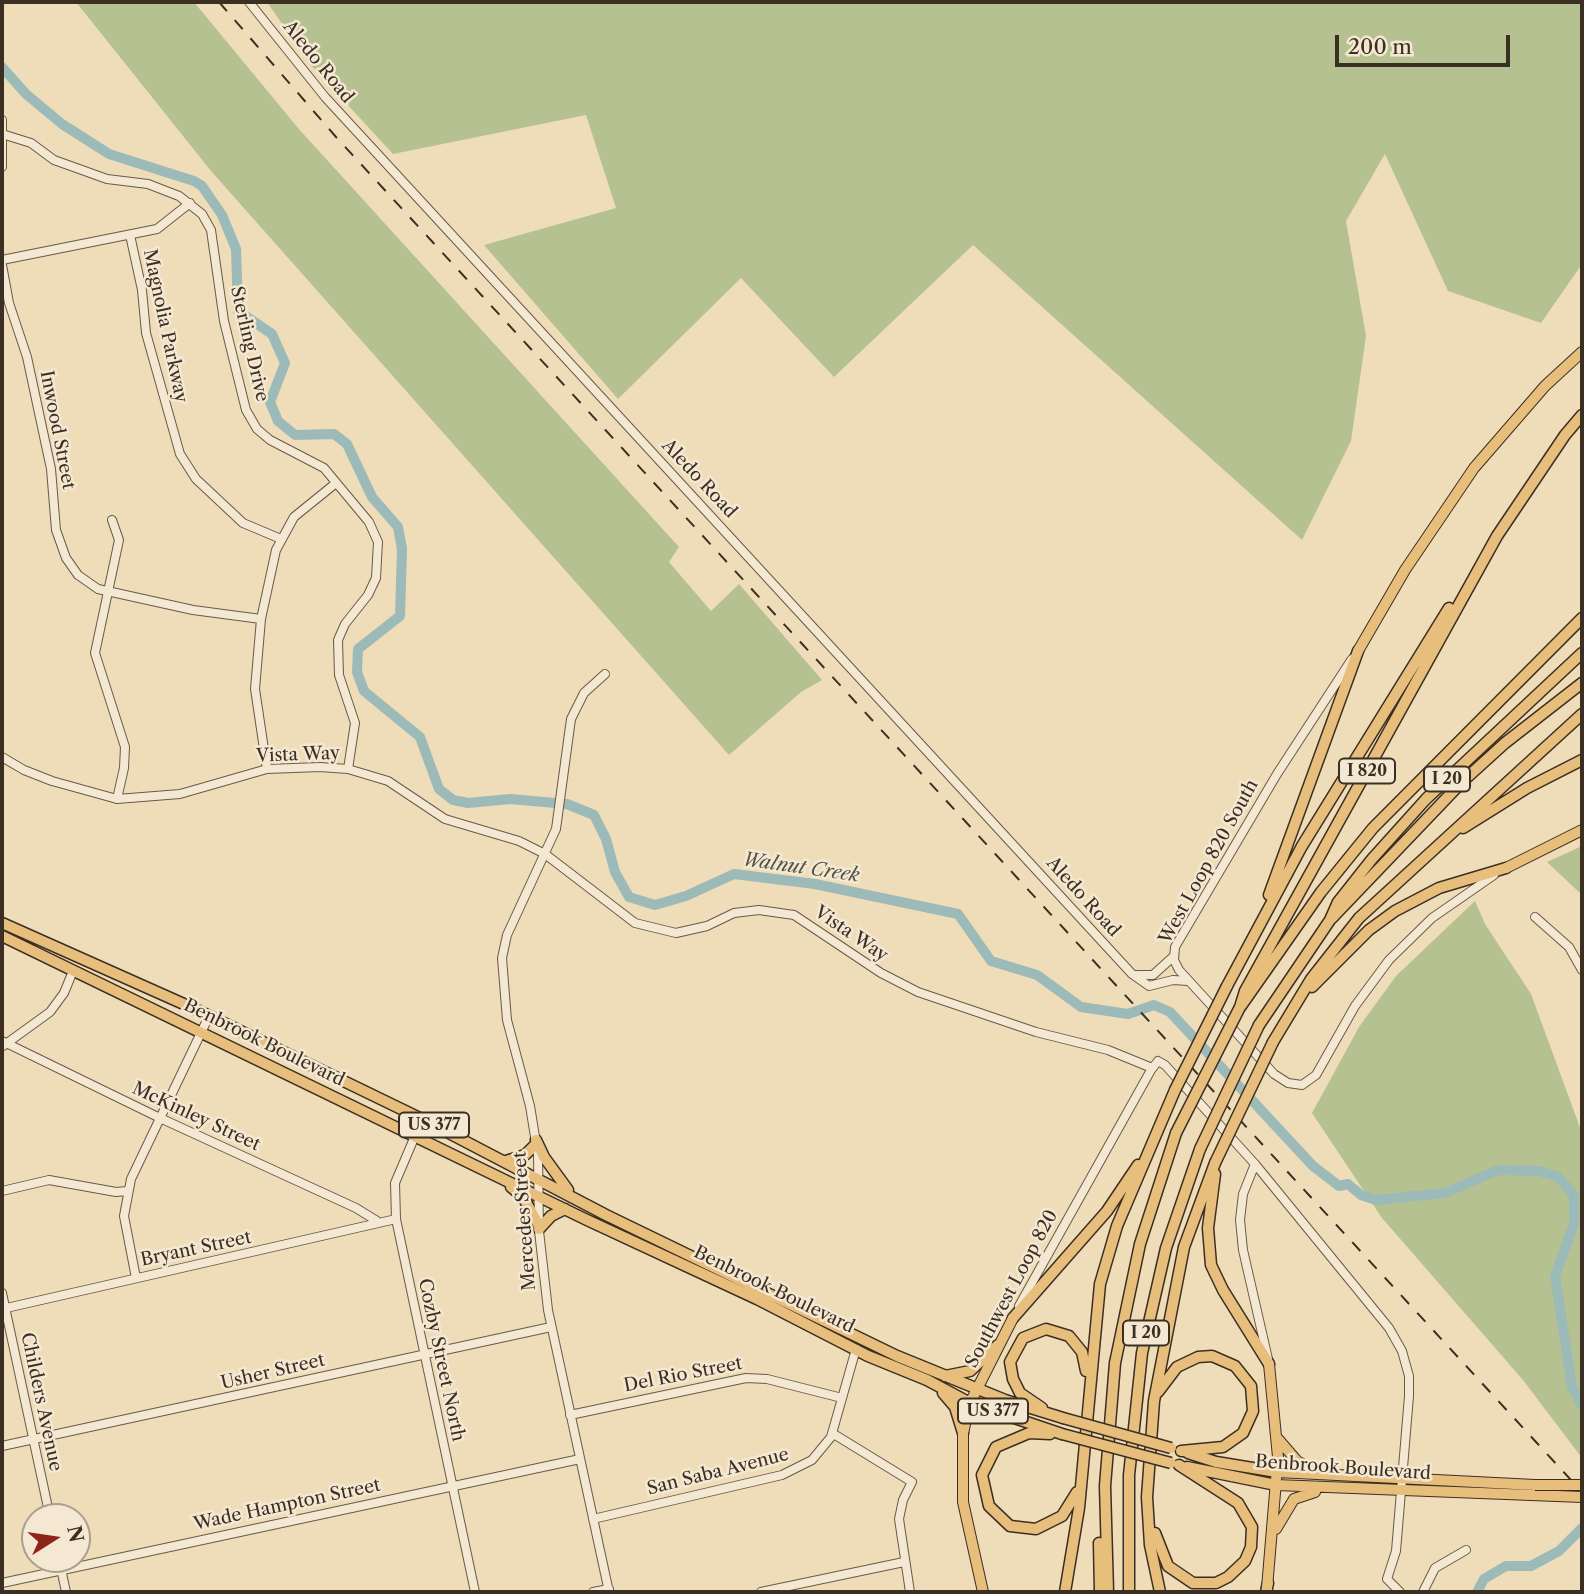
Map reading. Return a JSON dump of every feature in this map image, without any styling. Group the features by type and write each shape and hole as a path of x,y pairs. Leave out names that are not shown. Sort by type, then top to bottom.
{"highway":[{"name":"I 820","path":"1240,1007 1250,981 1497,536 1565,435 1582,415"},
{"path":"1065,1592 1080,1483 1100,1284 1117,1226 1175,1090 1257,927 1302,846 1412,671 1485,547 1497,536"},
{"name":"I 20","path":"1108,1592 1105,1486 1108,1421 1122,1321 1142,1233 1176,1132 1240,1007 1250,998 1315,901 1373,828 1582,618"},
{"path":"1257,927 1358,651"},
{"name":"I 20","path":"1129,1592 1128,1524 1133,1426 1149,1316 1166,1248 1200,1149 1259,1025 1330,920 1344,894 1426,799 1582,653"},
{"path":"1330,920 1462,782 1505,743 1582,683"},
{"path":"1160,1592 1150,1545 1147,1497 1154,1401 1184,1247 1215,1163 1273,1042 1325,959 1359,918 1582,714"},
{"path":"1446,839 1527,789 1582,760"},
{"path":"1302,996 1368,930 1395,911 1439,888 1506,869"},
{"name":"Benbrook Boulevard","path":"2,923 209,1016 506,1161 856,1349 927,1380 970,1404 1062,1434 1175,1464 1276,1485"},
{"name":"Benbrook Boulevard","path":"2,936 565,1209 942,1376 1060,1417 1216,1462 1277,1472"},
{"path":"1013,1318 1124,1189 1154,1139"},
{"path":"506,1161 525,1155 536,1142 572,1195"},
{"path":"1215,1163 1208,1228 1211,1265 1223,1290 1269,1364"},
{"path":"499,1175 523,1197 538,1226 565,1209"},
{"path":"1060,1417 1020,1393 1013,1379 1010,1362 1023,1338 1046,1329 1069,1336 1082,1352 1089,1384"},
{"path":"942,1376 970,1371 998,1345"},
{"path":"1154,1401 1170,1373 1198,1357 1224,1359 1245,1375 1251,1386 1253,1411 1243,1433 1223,1447 1176,1450"},
{"path":"927,1380 948,1397 960,1417 963,1433"},
{"path":"1062,1434 1029,1433 996,1447 982,1475 983,1493 998,1517 1010,1526 1036,1530 1062,1516 1071,1506 1080,1483"},
{"path":"1147,1497 1162,1556 1176,1574 1193,1583 1216,1583 1238,1569 1245,1561 1254,1536 1247,1513 1226,1494 1175,1464"},
{"path":"1100,1592 1099,1496 1105,1486"},
{"path":"1128,1524 1135,1541 1136,1592"}],"main road":[{"name":"West Loop 820 South","path":"1358,651 1399,579 1474,468 1545,386 1582,352"},
{"name":"West Loop 820 South","path":"1506,869 1582,831"},
{"name":"Southwest Loop 820","path":"983,1592 963,1502 963,1433 976,1389 1013,1318"},
{"path":"1267,1589 1277,1472 1277,1436 1269,1364"},
{"path":"1277,1436 1297,1461 1330,1476"},
{"name":"Benbrook Boulevard","path":"1277,1472 1582,1485"},
{"name":"Benbrook Boulevard","path":"1276,1485 1400,1492 1582,1497"},
{"path":"1273,1536 1294,1499 1307,1492 1338,1489"}],"street":[{"name":"Aledo Road","path":"248,2 324,97 1132,974"},
{"path":"2,120 2,167"},
{"name":"Sterling Drive","path":"2,134 31,143 54,160 107,179 148,184 179,195 202,214 211,230 224,321 246,410 257,429 270,440 281,448 309,458 336,483 369,522 378,542 379,563 368,595 345,624 338,640 339,675 355,723 348,769"},
{"path":"2,260 157,229 190,203"},
{"name":"Magnolia Parkway","path":"130,235 142,290 146,333 180,454 196,479 243,523 281,540"},
{"name":"Inwood Street","path":"2,265 9,303 27,357 51,468 59,545 78,575 107,591 193,610 261,619"},
{"path":"267,769 255,690 261,619 281,540 294,517 336,483"},
{"path":"112,520 119,540 95,653 125,747 124,768 117,799"},
{"name":"West Loop 820 South","path":"1358,651 1277,774 1175,947 1176,965 1274,1074 1288,1083 1302,1085 1316,1075 1356,1006 1403,945 1460,896 1506,869"},
{"path":"545,854 556,829 566,739 577,703 605,674"},
{"name":"Vista Way","path":"2,757 24,770 52,781 117,799 180,794 267,769 320,766 348,769 388,782 445,819 520,841 545,854 635,923 677,933 707,926 734,913 759,911 794,915 881,973 918,992 1036,1032 1155,1065"},
{"name":"Mercedes Street","path":"545,854 507,935 502,958 507,1020 536,1142 538,1226 551,1327 609,1591"},
{"path":"1535,916 1569,947 1582,970"},
{"path":"1132,974 1153,975 1174,956"},
{"path":"3,1044 50,1012 64,993 74,971"},
{"path":"1132,974 1149,986 1173,980 1188,981"},
{"path":"136,1278 124,1216 127,1191 209,1016"},
{"name":"McKinley Street","path":"3,1044 356,1208 377,1221"},
{"path":"1155,1065 1165,1065 1255,1164 1389,1328 1402,1350 1409,1383 1396,1551 1387,1578 1400,1592"},
{"name":"Southwest Loop 820","path":"1013,1318 1155,1065"},
{"name":"Cozby Street North","path":"415,1136 395,1183 396,1219 475,1592"},
{"path":"1255,1164 1243,1194 1240,1220 1243,1250 1269,1364"},
{"path":"2,1191 49,1180 116,1192 127,1191"},
{"name":"Bryant Street","path":"3,1308 377,1221 396,1219"},
{"name":"Childers Avenue","path":"2,1293 3,1308 47,1503"},
{"name":"Usher Street","path":"2,1446 551,1327"},
{"name":"San Saba Avenue","path":"593,1519 782,1475 812,1460 832,1433 856,1349"},
{"name":"Del Rio Street","path":"570,1415 746,1378 767,1379 842,1398"},
{"path":"832,1433 912,1482 903,1500 899,1519 910,1592"},
{"name":"Wade Hampton Street","path":"91,1564 580,1459"},
{"path":"1423,1592 1435,1568 1466,1550"},
{"path":"761,1592 904,1562"},
{"name":"Wade Hampton Street","path":"2,1583 47,1573"},
{"path":"62,1573 66,1592"},
{"path":"593,1592 609,1591"}],"green space":[{"path":"76,2 194,2 298,128 679,547 669,562 711,611 739,584 822,680 801,692 729,755 211,171"},
{"path":"267,2 1582,2 1582,264 1541,323 1448,291 1385,154 1346,221 1366,336 1351,441 1302,540 973,245 834,377 741,278 618,399 484,245 616,208 586,115 393,154 310,64"},
{"path":"1582,846 1582,895 1547,862"},
{"path":"1475,901 1485,924 1531,994 1582,1133 1582,1458 1523,1380 1382,1218 1312,1113 1359,1027 1396,976"}],"waterway":[{"name":"Walnut Creek","path":"2,67 26,94 62,124 109,154 194,181 202,186 222,215 236,249 238,311 272,334 285,363 270,402 278,421 295,435 334,434 347,444 372,497 398,527 402,549 400,616 358,649 357,672 364,691 420,737 439,789 453,800 468,803 510,799 567,804 594,815 606,839 615,872 629,897 655,905 686,896 734,874 815,884 958,914 991,961 1037,975 1081,1007 1128,1014 1154,1005 1170,1012 1313,1166 1339,1186 1348,1184 1361,1195 1376,1200 1445,1193 1498,1170 1539,1171 1558,1177 1574,1195 1574,1224 1555,1276 1572,1387 1582,1405"},
{"name":"Walnut Creek","path":"1477,1592 1484,1579 1506,1566 1531,1566 1559,1551 1582,1528"}],"railway":[{"path":"219,2 336,137 1582,1492"}]}
